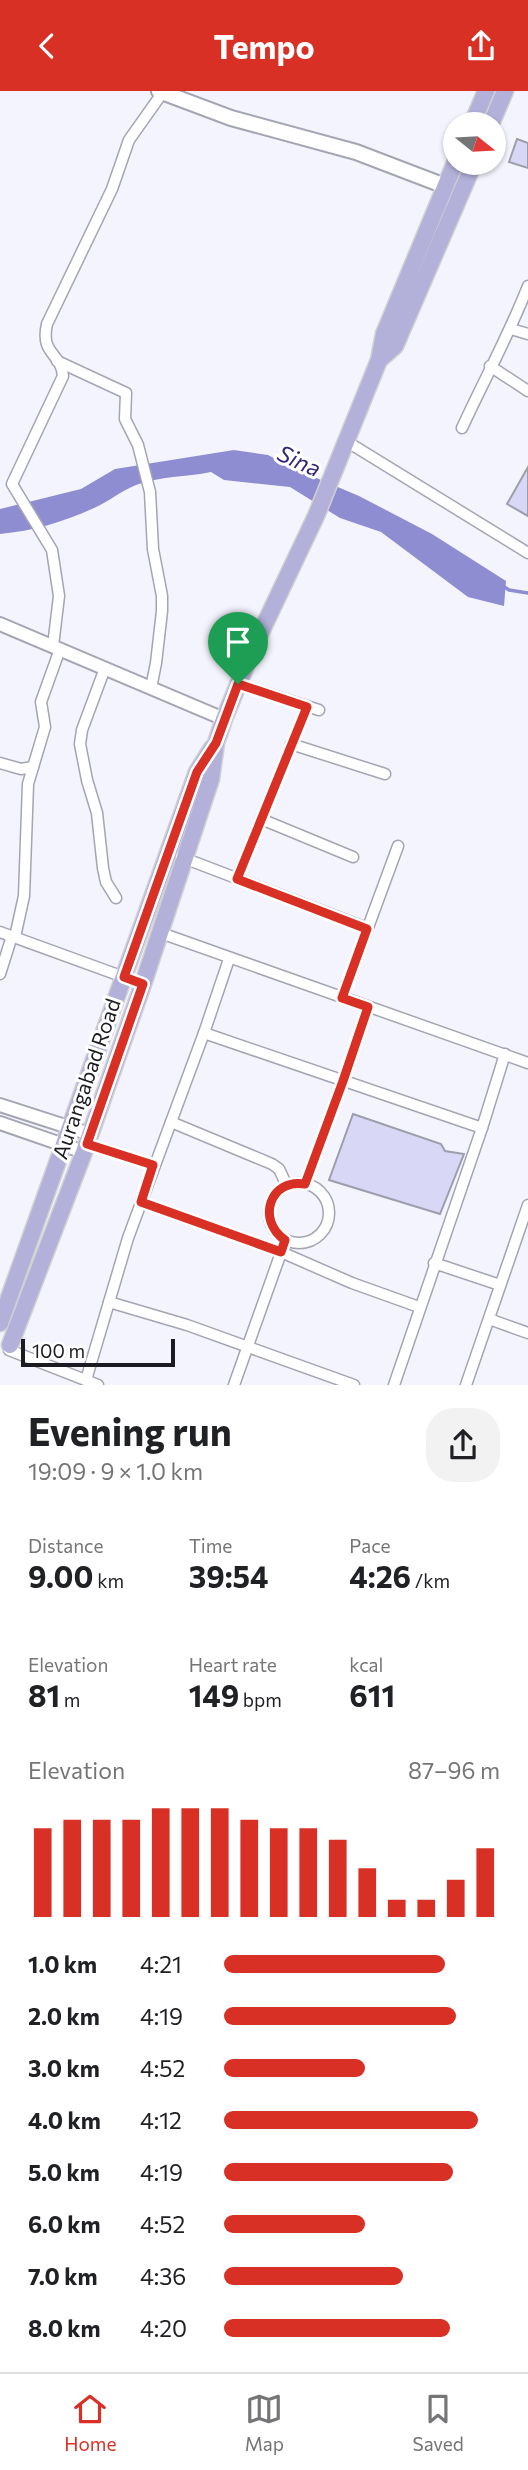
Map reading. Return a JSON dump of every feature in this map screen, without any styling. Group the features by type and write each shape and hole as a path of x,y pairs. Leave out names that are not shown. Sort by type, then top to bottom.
{"main road":[{"path":"477,112 486,91"},
{"path":"496,112 505,91"},
{"path":"161,92 231,118 356,152 445,186"},
{"path":"343,447 379,360 384,334 450,175"},
{"path":"379,360 396,347 469,175"},
{"name":"Aurangabad Road","path":"5,1346 87,1143 143,984 197,772 216,743 238,684 316,516 343,447"},
{"name":"Aurangabad Road","path":"0,1323 124,977 177,856"}],"street":[{"path":"0,974 14,937 24,896 28,784 45,727 41,702 56,648 58,596 52,549 12,484 61,383 62,368 45,344 47,324 112,189 130,140 161,92"},
{"path":"462,428 511,329 528,286"},
{"path":"511,329 528,334"},
{"path":"57,361 126,393 125,419 138,445 150,492 153,549 162,611 150,688"},
{"path":"491,366 528,391"},
{"path":"343,447 528,553"},
{"path":"0,624 223,719"},
{"path":"105,668 82,730 80,744 97,813 106,882 116,898"},
{"path":"238,684 319,711"},
{"path":"237,879 307,707"},
{"path":"292,744 386,774"},
{"path":"0,763 21,769 33,767"},
{"path":"261,819 352,857"},
{"path":"342,998 398,846"},
{"path":"177,856 367,929"},
{"path":"0,932 143,984"},
{"path":"158,932 528,1063"},
{"path":"86,1380 153,1165 204,1033 229,959"},
{"path":"305,1184 368,1007"},
{"path":"204,1033 482,1128"},
{"path":"394,1385 505,1055"},
{"path":"0,1105 71,1127 87,1143"},
{"path":"171,1122 272,1164 278,1169 287,1186"},
{"path":"0,1123 65,1145 87,1143 153,1165"},
{"path":"305,1184 318,1190 324,1198 328,1217 320,1234 311,1240 302,1243 285,1240 275,1232 270,1223 269,1213 275,1195 287,1186 305,1184"},
{"path":"141,1202 281,1252 352,1283 419,1307"},
{"path":"466,1385 500,1285 523,1237 528,1205"},
{"path":"234,1385 285,1240"},
{"path":"434,1263 500,1285"},
{"path":"109,1303 187,1325 354,1385"},
{"path":"489,1319 528,1333"},
{"path":"5,1346 98,1385"}],"shaded area":[{"path":"234,450 268,455 359,496 432,534 506,581 504,606 468,597 381,532 340,518 290,487 224,480 211,472 145,482 71,518 0,534 0,509 81,489 115,469"}],"building":[{"path":"517,139 528,143 528,168 509,162"},
{"path":"528,467 528,516 507,504"},
{"path":"353,1114 441,1144 445,1151 464,1154 440,1214 329,1180"}],"waterway":[{"name":"Sina","path":"503,586 509,590 528,593"}],"route":[{"path":"238,684 307,707 237,879 367,929 342,998 368,1007 343,1081 305,1184 290,1184 282,1188 270,1204 270,1223 275,1232 285,1240 281,1252 141,1202 153,1165 87,1144 143,984 124,977 197,772 216,743 238,684"}]}
